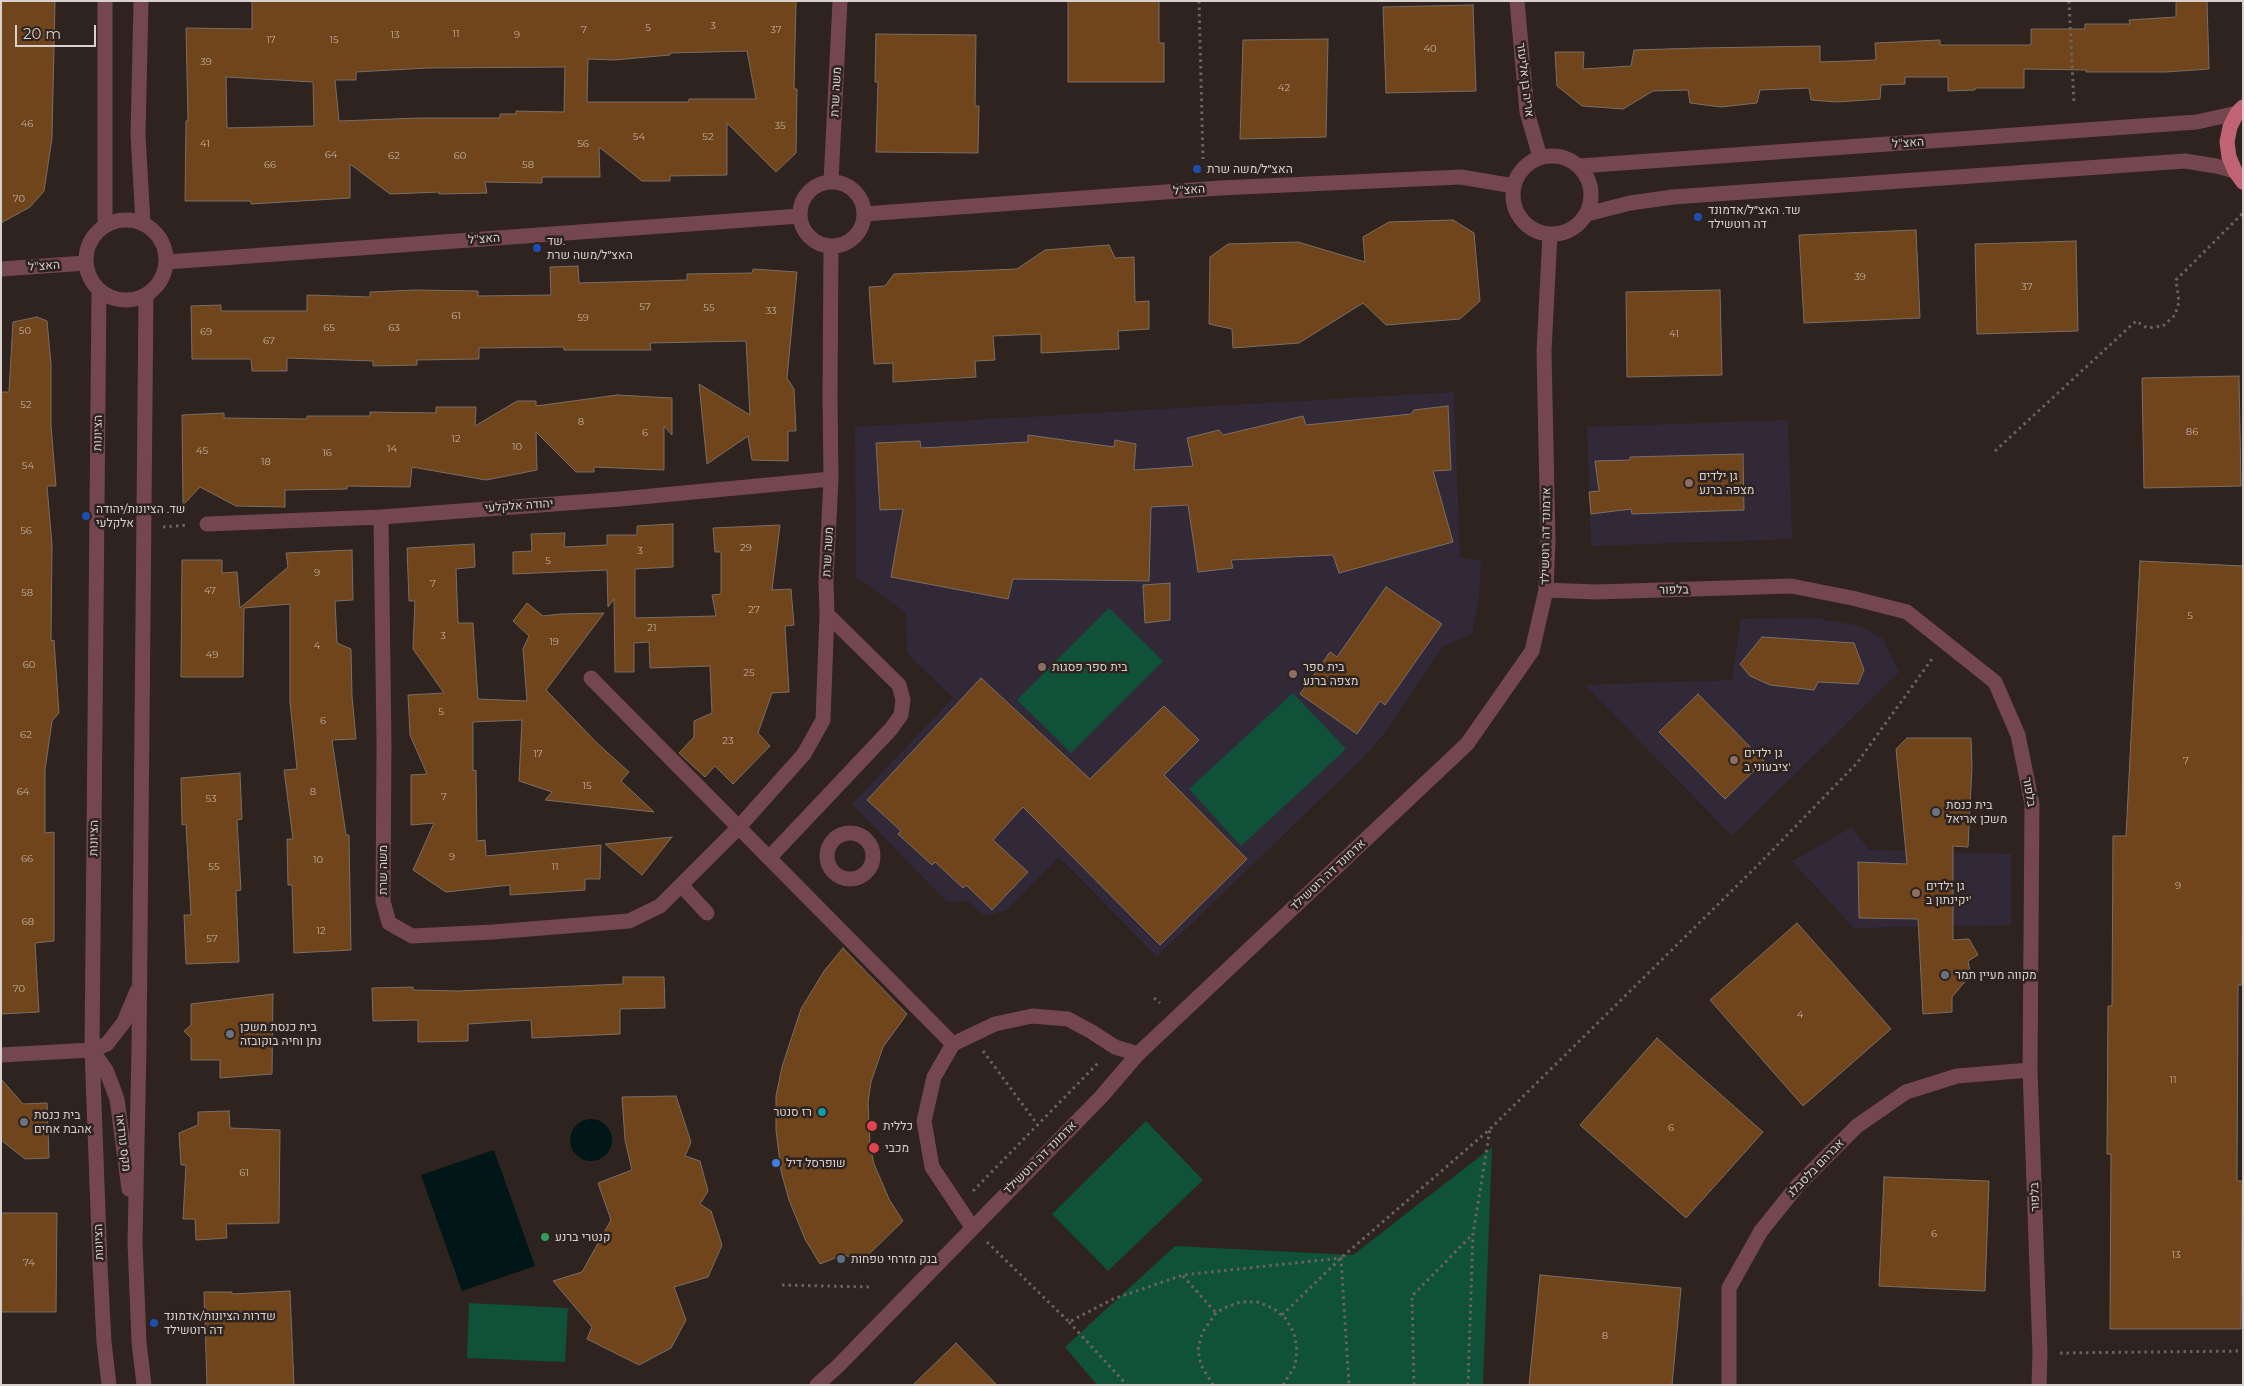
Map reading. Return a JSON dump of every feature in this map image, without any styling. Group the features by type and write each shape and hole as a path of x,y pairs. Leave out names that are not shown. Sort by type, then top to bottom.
{"main road":[{"path":"2239,177 2229,157 2227,142 2230,127 2240,110"}],"street":[{"path":"105,1 105,225"},
{"path":"141,1 138,135 144,223"},
{"name":"משה שרת","path":"831,182 840,1"},
{"name":"אריה בן אליעזר","path":"1517,1 1527,112 1540,157"},
{"name":"האצ\"ל","path":"1579,166 2196,122 2240,110"},
{"path":"1560,156 1579,166 1589,181 1591,192 1591,203 1580,222 1572,229 1562,233 1550,234 1537,232 1526,225 1518,214 1513,202 1514,186 1524,168 1540,157 1560,156"},
{"path":"1586,214 1630,203 1673,197 2185,161 2216,166 2239,177"},
{"name":"האצ\"ל","path":"864,214 1220,188 1460,177 1514,186"},
{"path":"831,182 848,186 863,206 864,214 863,223 854,237 848,242 831,246 822,244 807,234 800,216 801,208 809,193 823,184 831,182"},
{"name":"האצ\"ל","path":"167,262 800,216"},
{"path":"118,220 144,223 162,239 166,250 167,262 164,275 157,286 146,295 122,300 110,297 93,282 86,263 87,252 91,242 97,232 105,225 118,220"},
{"name":"אדמונד דה רוטשילד","path":"817,1385 838,1366 1101,1097 1138,1054 1467,744 1532,651 1546,590 1548,540 1544,351 1550,234"},
{"name":"משה שרת","path":"381,516 384,745 383,900 389,923 412,936 493,932 629,921 660,906 682,886 738,827 804,754 823,720 827,614 826,581 831,479 831,246"},
{"name":"האצ\"ל","path":"1,269 86,263"},
{"name":"הציונות","path":"100,290 92,1050 100,1266 104,1342 109,1385"},
{"path":"144,1385 139,1342 135,1242 140,982 146,295"},
{"name":"יהודה אלקלעי","path":"207,524 381,516 620,498 831,479"},
{"name":"בלפור","path":"1546,590 1596,592 1791,586 1907,612 1945,640 1995,682 2018,735 2032,804 2030,1070 2040,1353 2039,1385"},
{"path":"769,858 891,729 901,715 903,700 899,685 827,614"},
{"path":"591,678 953,1044"},
{"path":"682,886 707,913"},
{"path":"1,1055 92,1050 106,1044 124,1022 140,982"},
{"path":"972,1227 932,1167 924,1121 934,1077 953,1044 995,1024 1032,1016 1068,1019 1115,1047 1138,1054"},
{"name":"מקס נורדאו","path":"92,1050 106,1070 117,1099 135,1242"},
{"name":"אברהם בלסבלג","path":"1730,1385 1729,1288 1761,1231 1798,1185 1857,1126 1906,1092 1957,1076 2030,1070"}],"path":[{"path":"1199,1 1203,160"},
{"path":"2069,1 2074,104"},
{"path":"1995,451 2136,322 2147,328 2163,326 2175,315 2179,302 2176,280 2243,214"},
{"path":"1282,1315 1341,1258 1490,1129 1759,864 1857,763 1945,640"},
{"path":"1154,998 1160,1003"},
{"path":"970,1035 1037,1124"},
{"path":"971,1193 1102,1059"},
{"path":"1468,1385 1473,1234 1490,1129"},
{"path":"972,1227 1069,1322 1127,1385"},
{"path":"1414,1385 1412,1296 1473,1234"},
{"path":"1069,1322 1113,1299 1182,1275 1341,1258"},
{"path":"1341,1258 1349,1385"},
{"path":"1182,1275 1216,1313"},
{"path":"782,1285 820,1288 870,1287"},
{"path":"1211,1384 1201,1365 1198,1350 1202,1333 1216,1313 1240,1302 1257,1302 1273,1308 1282,1315 1294,1334 1297,1350 1295,1366 1283,1385"},
{"path":"2040,1353 2243,1351"}],"shaded area":[{"path":"1454,392 1460,558 1481,560 1479,600 1472,634 1443,646 1384,734 1363,758 1157,957 1059,857 1007,910 983,916 968,901 947,902 852,804 953,698 907,653 906,613 856,577 855,427"},
{"name":"גן ילדים מצפה ברנע","path":"1788,420 1792,539 1591,546 1587,427"},
{"name":"גן ילדים ציבעוני ב'","path":"1813,618 1861,626 1883,639 1899,672 1732,836 1585,685 1732,680 1741,619"},
{"name":"גן ילדים יקינתון ב'","path":"1852,827 1869,850 2011,854 2011,925 1854,928 1792,861"},
{"path":"595,1119 603,1122 609,1128 612,1140 609,1152 603,1158 587,1161 579,1158 573,1152 570,1136 573,1128 579,1122"},
{"path":"494,1150 535,1266 462,1291 421,1175"}],"green space":[{"path":"1109,608 1163,661 1071,753 1017,700"},
{"path":"1293,693 1346,749 1241,846 1189,789"},
{"path":"1146,1121 1203,1180 1108,1271 1052,1214"},
{"path":"1492,1147 1483,1385 1097,1385 1065,1347 1175,1246 1353,1255"},
{"path":"469,1303 568,1308 565,1362 467,1358"}],"building":[{"path":"1,1 55,1 52,138 44,191 30,207 1,223"},
{"path":"252,1 796,1 794,89 797,89 796,153 776,172 727,123 727,175 670,176 670,181 642,181 599,147 600,177 542,177 542,183 485,182 487,193 390,194 350,164 350,198 251,204 251,201 185,201 186,121 188,121 186,28 252,29","holes":["747,51 756,99 689,99 689,102 587,102 588,59 614,60 670,55 670,53","565,67 564,112 516,111 516,114 500,114 500,118 339,121 335,80 356,80 356,72 427,68","226,77 313,82 314,126 227,128"]},
{"path":"1068,1 1159,1 1159,43 1164,43 1164,82 1068,82"},
{"path":"2176,1 2207,1 2209,69 2165,72 2086,72 2086,70 2024,69 2024,88 1975,88 1975,90 1948,91 1948,77 1905,77 1905,84 1881,85 1880,99 1837,102 1811,100 1809,88 1760,90 1757,103 1721,107 1690,103 1688,90 1653,91 1623,109 1582,106 1557,86 1555,52 1584,52 1583,69 1631,66 1634,50 1699,48 1820,46 1820,62 1876,60 1875,43 1940,40 1940,45 2031,45 2031,29 2085,29 2085,24 2130,24 2129,20 2176,17"},
{"path":"1473,5 1476,91 1386,93 1383,7"},
{"path":"876,34 976,35 975,106 979,106 978,153 876,152 878,82 875,82"},
{"path":"1328,39 1326,137 1240,139 1243,40"},
{"path":"1453,220 1474,233 1480,301 1460,319 1386,325 1363,303 1299,343 1233,348 1232,329 1209,324 1210,257 1228,244 1298,242 1365,262 1363,237 1389,222"},
{"path":"1916,230 1920,318 1804,323 1799,235"},
{"path":"2076,241 2078,331 1977,334 1975,244"},
{"path":"1109,245 1115,258 1134,257 1135,302 1149,301 1149,329 1118,331 1119,349 1041,353 1041,334 993,336 995,360 975,361 976,377 893,382 893,363 874,364 869,287 885,286 894,274 1017,269 1045,250"},
{"path":"578,266 579,283 687,280 687,274 752,273 753,269 797,272 787,378 794,389 796,431 788,431 788,461 752,460 748,436 707,464 699,384 750,415 746,341 650,343 651,350 564,350 564,347 479,348 479,359 417,360 417,365 373,366 373,361 287,358 287,371 252,371 251,359 192,359 191,306 221,305 221,311 307,311 307,295 370,297 370,292 415,290 478,291 478,296 551,295 550,267"},
{"path":"1720,290 1722,375 1627,377 1626,292"},
{"path":"37,317 47,321 51,364 51,425 56,486 47,486 52,545 51,641 54,640 59,713 52,721 45,770 45,833 54,832 54,941 35,943 39,1012 1,1014 1,392 9,392 13,322"},
{"path":"2239,376 2241,486 2144,488 2142,378"},
{"path":"617,395 672,398 672,435 664,426 664,470 594,467 594,472 576,472 536,432 537,470 486,480 412,467 410,487 347,486 347,489 285,490 285,507 236,506 200,487 183,505 182,415 224,413 224,418 307,419 307,416 370,416 370,412 436,413 436,407 476,407 475,426 517,401 536,401 536,406"},
{"path":"1448,406 1451,470 1433,471 1453,542 1339,573 1333,555 1231,560 1233,568 1198,572 1188,505 1151,507 1149,581 1013,579 1008,599 891,577 903,509 880,510 876,443 920,441 921,448 1028,442 1028,435 1114,447 1115,440 1136,444 1134,470 1193,466 1187,438 1219,430 1223,435 1303,416 1306,425 1411,414 1414,410"},
{"path":"1743,454 1744,510 1632,514 1631,509 1591,514 1589,492 1599,491 1595,461 1630,460 1630,457"},
{"path":"673,524 673,567 635,569 635,618 716,616 712,595 721,594 721,552 715,552 713,528 780,525 772,590 791,589 794,625 785,626 789,692 772,693 758,733 770,746 733,784 715,766 705,777 679,753 694,737 694,721 712,713 710,666 650,668 649,642 634,643 634,672 615,672 614,599 608,607 607,570 513,574 513,552 532,551 531,534 565,533 564,547 607,545 607,535 637,535 637,526"},
{"path":"474,544 475,567 456,569 458,623 473,623 478,699 527,701 523,649 529,636 513,621 527,603 543,616 604,613 546,690 597,743 629,772 621,781 654,812 545,800 552,792 519,781 522,720 473,722 473,771 476,770 477,841 485,840 486,856 601,845 600,879 585,879 585,890 510,895 510,885 446,892 413,870 434,823 411,825 411,775 427,774 410,735 408,695 444,693 413,649 415,601 409,601 407,548"},
{"path":"352,550 353,600 335,601 337,643 351,649 352,696 356,739 332,740 346,835 349,835 351,950 294,953 292,885 288,885 287,839 293,839 284,770 297,769 290,702 290,604 244,608 243,677 181,677 182,560 222,560 222,573 237,572 240,608 288,567 286,553"},
{"path":"2140,561 2243,566 2242,985 2238,985 2237,1181 2242,1181 2241,1329 2110,1329 2111,1154 2107,1154 2108,1006 2112,1006 2113,836 2126,836"},
{"path":"1170,583 1170,620 1145,623 1143,585"},
{"path":"1386,587 1442,624 1385,705 1380,701 1357,734 1300,694 1330,652 1337,657"},
{"path":"1762,637 1854,643 1864,670 1858,684 1818,682 1814,690 1770,685 1750,676 1740,664"},
{"path":"981,678 1090,779 1164,706 1199,740 1164,775 1247,859 1160,945 1023,807 993,840 1028,872 992,910 966,885 963,888 935,862 932,865 898,834 901,831 867,800"},
{"path":"1698,694 1764,761 1725,799 1659,732"},
{"path":"1907,738 1971,738 1972,766 1968,847 1953,846 1953,940 1969,939 1978,955 1968,961 1970,971 1967,979 1952,997 1952,1012 1923,1014 1918,919 1859,918 1858,862 1907,864 1896,749"},
{"path":"240,773 242,819 237,820 241,890 236,891 239,962 186,964 184,915 191,915 186,824 182,825 181,778"},
{"path":"672,837 642,875 605,844"},
{"path":"1797,923 1891,1029 1803,1106 1710,1000"},
{"name":"רז סנטר","path":"843,948 907,1014 883,1047 871,1082 868,1102 870,1146 874,1164 889,1199 903,1221 863,1260 843,1255 820,1264 805,1239 789,1200 781,1171 776,1130 776,1096 782,1067 801,1009 824,971"},
{"path":"623,977 664,977 665,1008 620,1009 620,1034 532,1038 531,1020 468,1024 468,1041 418,1042 418,1020 373,1021 372,988 413,987 413,990 458,991 623,984"},
{"name":"בית כנסת משכן נתן וחיה בוקובזה","path":"273,994 272,1074 220,1078 220,1060 191,1060 191,1038 184,1031 191,1025 191,1004"},
{"path":"1657,1038 1763,1132 1686,1218 1580,1125"},
{"name":"בית כנסת אהבת אחים","path":"1,1079 23,1104 47,1103 49,1158 25,1159 1,1140"},
{"path":"676,1096 691,1142 685,1156 700,1161 708,1191 700,1204 711,1211 722,1245 708,1277 674,1287 686,1320 671,1348 639,1365 587,1339 592,1327 553,1281 582,1272 611,1220 598,1183 632,1170 625,1140 622,1097"},
{"path":"229,1111 230,1128 280,1130 279,1223 226,1224 227,1238 196,1240 195,1219 183,1219 186,1165 181,1165 179,1133 198,1125 198,1112"},
{"path":"1884,1177 1989,1181 1985,1291 1879,1286"},
{"path":"1,1213 57,1213 56,1312 1,1312"},
{"path":"1540,1275 1681,1288 1672,1385 1529,1385"},
{"path":"290,1291 294,1385 207,1385 204,1292 232,1292 232,1294"},
{"path":"956,1343 997,1385 913,1385"}],"place":[{"name":"האצ״ל/משה שרת","path":"1197,169"},
{"name":"שד. האצ״ל/אדמונד דה רוטשילד","path":"1698,217"},
{"name":"שד. האצ״ל/משה שרת","path":"537,248"},
{"name":"גן ילדים מצפה ברנע","path":"1689,483"},
{"name":"שד. הציונות/יהודה אלקלעי","path":"86,516"},
{"name":"בית ספר פסגות","path":"1042,667"},
{"name":"בית ספר מצפה ברנע","path":"1293,674"},
{"name":"גן ילדים ציבעוני ב'","path":"1734,760"},
{"name":"בית כנסת משכן אריאל","path":"1936,812"},
{"name":"גן ילדים יקינתון ב'","path":"1916,893"},
{"name":"מקווה מעיין תמר","path":"1945,975"},
{"name":"בית כנסת משכן נתן וחיה בוקובזה","path":"230,1034"},
{"name":"רז סנטר","path":"822,1112"},
{"name":"בית כנסת אהבת אחים","path":"24,1122"},
{"name":"כללית","path":"872,1126"},
{"name":"מכבי","path":"874,1148"},
{"name":"שופרסל דיל","path":"776,1163"},
{"name":"קנטרי ברנע","path":"545,1237"},
{"name":"בנק מזרחי טפחות","path":"841,1259"},
{"name":"שדרות הציונות/אדמונד דה רוטשילד","path":"154,1323"}]}
